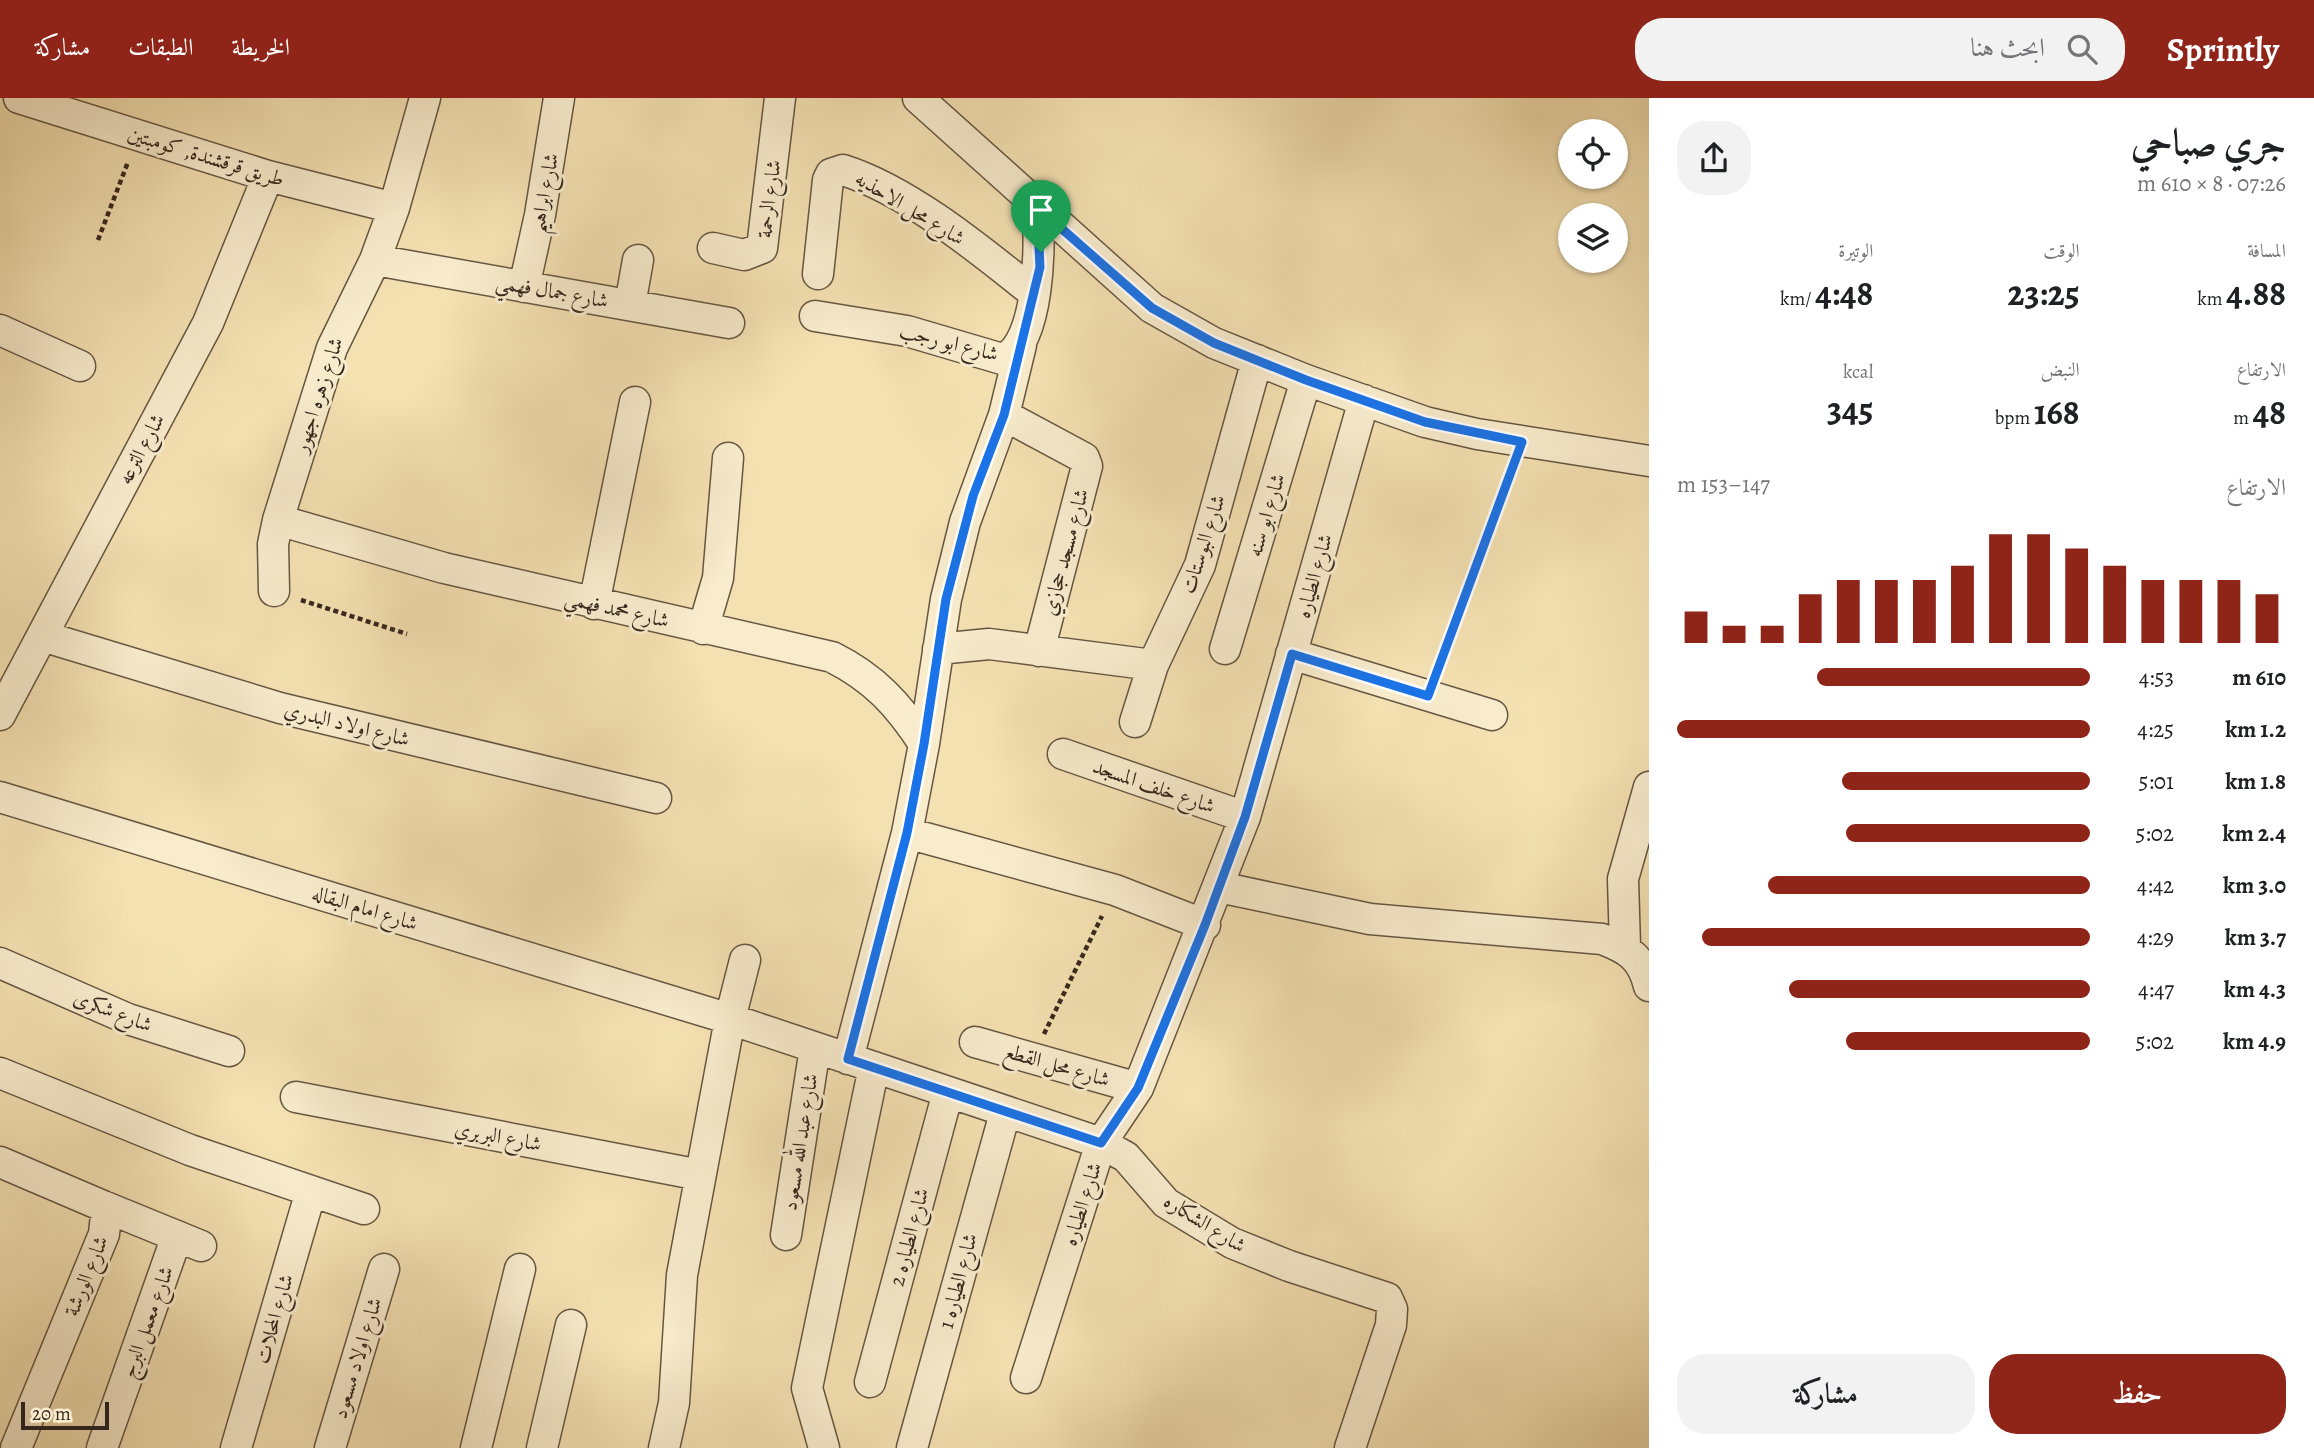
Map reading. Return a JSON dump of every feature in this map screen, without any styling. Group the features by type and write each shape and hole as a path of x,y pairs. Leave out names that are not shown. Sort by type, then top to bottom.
{"street":[{"name":"طريق قرقشندة, كومبتين","path":"19,98 268,176 394,208"},
{"name":"شارع زهره اجهور","path":"274,591 273,544 278,520 332,348 375,260 394,208 425,98"},
{"name":"شارع ابراهيم","path":"524,287 540,215 559,98"},
{"name":"شارع الرحمة","path":"713,248 744,255 762,248 780,98"},
{"path":"918,98 1152,308 1214,343 1306,380 1425,422 1522,442 1649,461"},
{"name":"شارع محل الاحذيه","path":"818,274 828,180 831,174 843,170 915,206 962,237 1034,293"},
{"name":"شارع الترعه","path":"0,715 208,323 268,176"},
{"name":"شارع ابو رجب","path":"815,316 907,331 1002,359 1010,356 1021,345 1034,293 1041,252 1037,207"},
{"name":"شارع جمال فهمي","path":"375,260 729,323"},
{"path":"631,305 638,260"},
{"path":"0,330 80,366"},
{"path":"824,1448 807,1388 861,1063 924,744 946,599 965,522 1004,415 1021,345"},
{"name":"شارع البوستات","path":"1135,722 1153,665 1200,565 1256,360"},
{"name":"شارع ابو سنه","path":"1225,649 1306,380"},
{"name":"شارع الطياره","path":"1026,1378 1101,1143 1138,1088 1205,925 1245,817 1364,400"},
{"path":"594,604 635,402"},
{"name":"شارع مسجد حجازي","path":"1004,415 1084,458 1087,466 1040,652"},
{"path":"703,629 718,578 728,458"},
{"name":"شارع محمد فهمي","path":"278,520 444,568 832,657 861,672 887,692 924,744"},
{"name":"شارع اولاد البدري","path":"42,636 280,708 656,798"},
{"path":"938,649 989,644 1153,665"},
{"path":"1292,654 1492,715"},
{"name":"شارع خلف المسجد","path":"1063,754 1245,817"},
{"path":"1625,947 1623,879 1649,787"},
{"name":"شارع امام البقاله","path":"0,797 730,1019"},
{"path":"907,833 1115,890 1205,925"},
{"path":"1219,887 1370,919 1602,939 1625,947 1640,960 1649,986"},
{"path":"664,1448 674,1403 682,1275 730,1019 745,960"},
{"name":"شارع شكرى","path":"0,964 128,1019 229,1051"},
{"name":"شارع الشكاره","path":"730,1019 1101,1143 1126,1157 1166,1203 1232,1243 1289,1266 1388,1298 1392,1310 1391,1325 1350,1448"},
{"name":"شارع محل القطع","path":"975,1042 1138,1088"},
{"name":"شارع عبد الله مسعود","path":"786,1235 814,1048"},
{"path":"0,1073 190,1150 364,1209"},
{"name":"شارع الطياره 2","path":"870,1382 948,1092"},
{"name":"شارع البربري","path":"296,1097 699,1175"},
{"name":"شارع الطياره 1","path":"912,1448 1005,1113"},
{"name":"شارع الورشة","path":"0,1162 103,1206 106,1215 104,1234 16,1448"},
{"name":"شارع المحلات","path":"236,1448 311,1191"},
{"name":"شارع معمل البرج","path":"102,1448 189,1241 103,1206"},
{"name":"شارع اولاد مسعود","path":"330,1448 384,1269"},
{"path":"476,1448 520,1269"},
{"path":"542,1448 571,1325"}],"path":[{"path":"98,240 139,135"},
{"path":"1428,696 1522,442"},
{"path":"274,591 407,634"},
{"path":"1032,1058 1115,890"}],"route":[{"path":"1037,207 1152,308 1214,343 1306,380 1425,422 1522,442 1428,696 1292,654 1245,817 1205,925 1138,1088 1101,1143 848,1059 907,833 924,744 946,599 973,496 1004,415 1040,267 1041,252 1037,207"}]}
